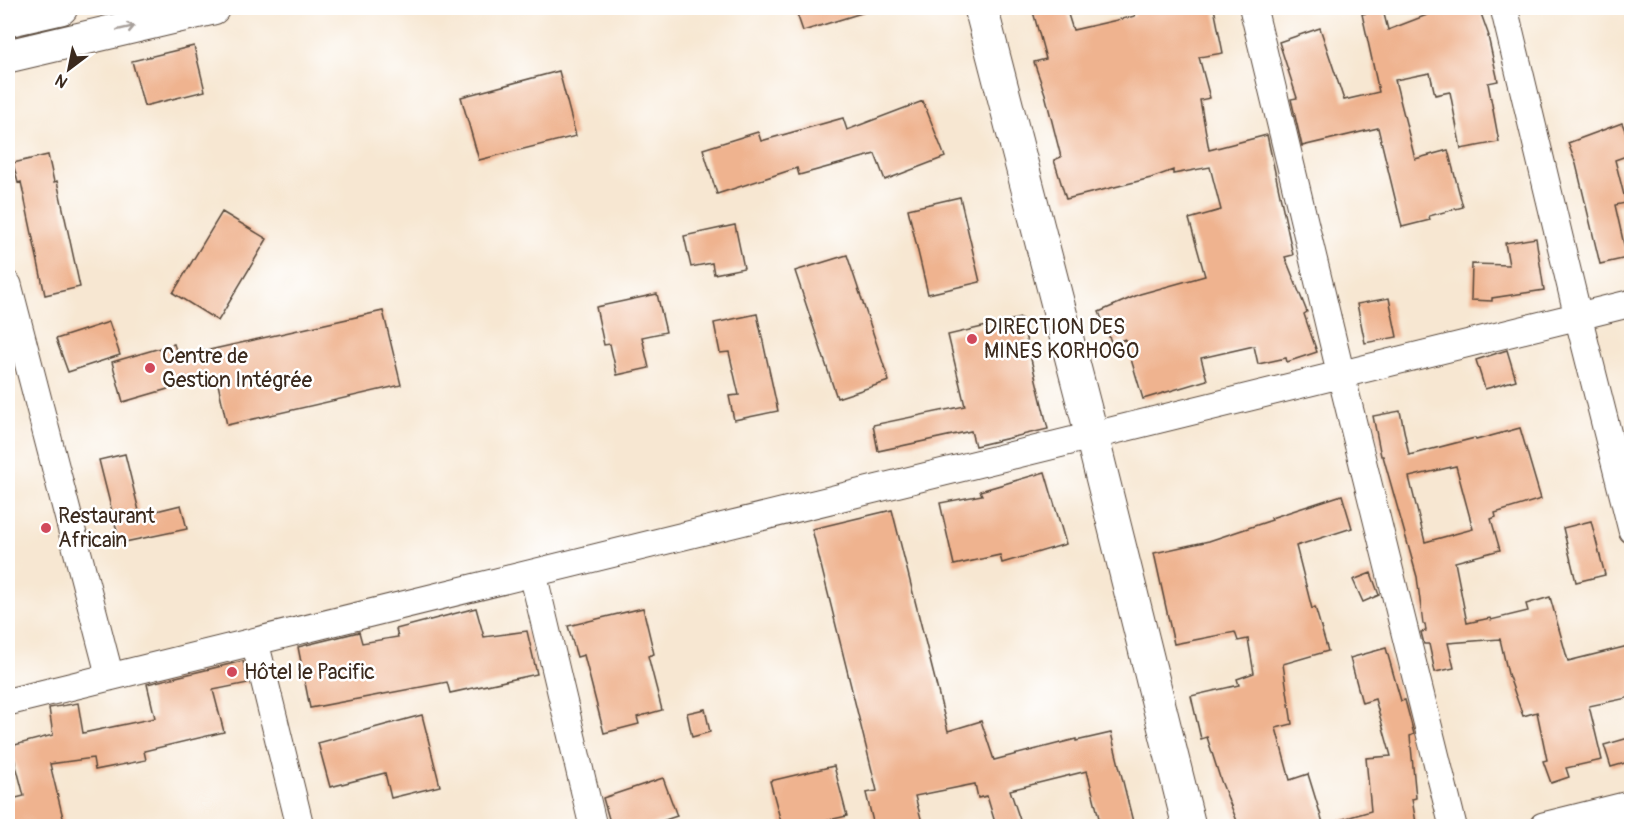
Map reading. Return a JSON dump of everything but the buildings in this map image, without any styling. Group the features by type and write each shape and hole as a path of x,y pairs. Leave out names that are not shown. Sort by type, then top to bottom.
{"street":[{"path":"8,20 61,8"},
{"path":"8,56 213,8"},
{"path":"981,8 1092,436 1189,826"},
{"path":"1253,8 1341,375 1454,826"},
{"path":"1504,8 1632,530"},
{"path":"8,285 110,677"},
{"path":"8,702 1632,303"},
{"path":"533,574 593,826"},
{"path":"255,642 300,826"},
{"path":"1543,826 1632,804"}],"place":[{"name":"DIRECTION DES MINES KORHOGO","path":"972,339"},
{"name":"Centre de Gestion Intégrée","path":"150,368"},
{"name":"Restaurant Africain","path":"46,528"},
{"name":"Hôtel le Pacific","path":"232,672"}]}
